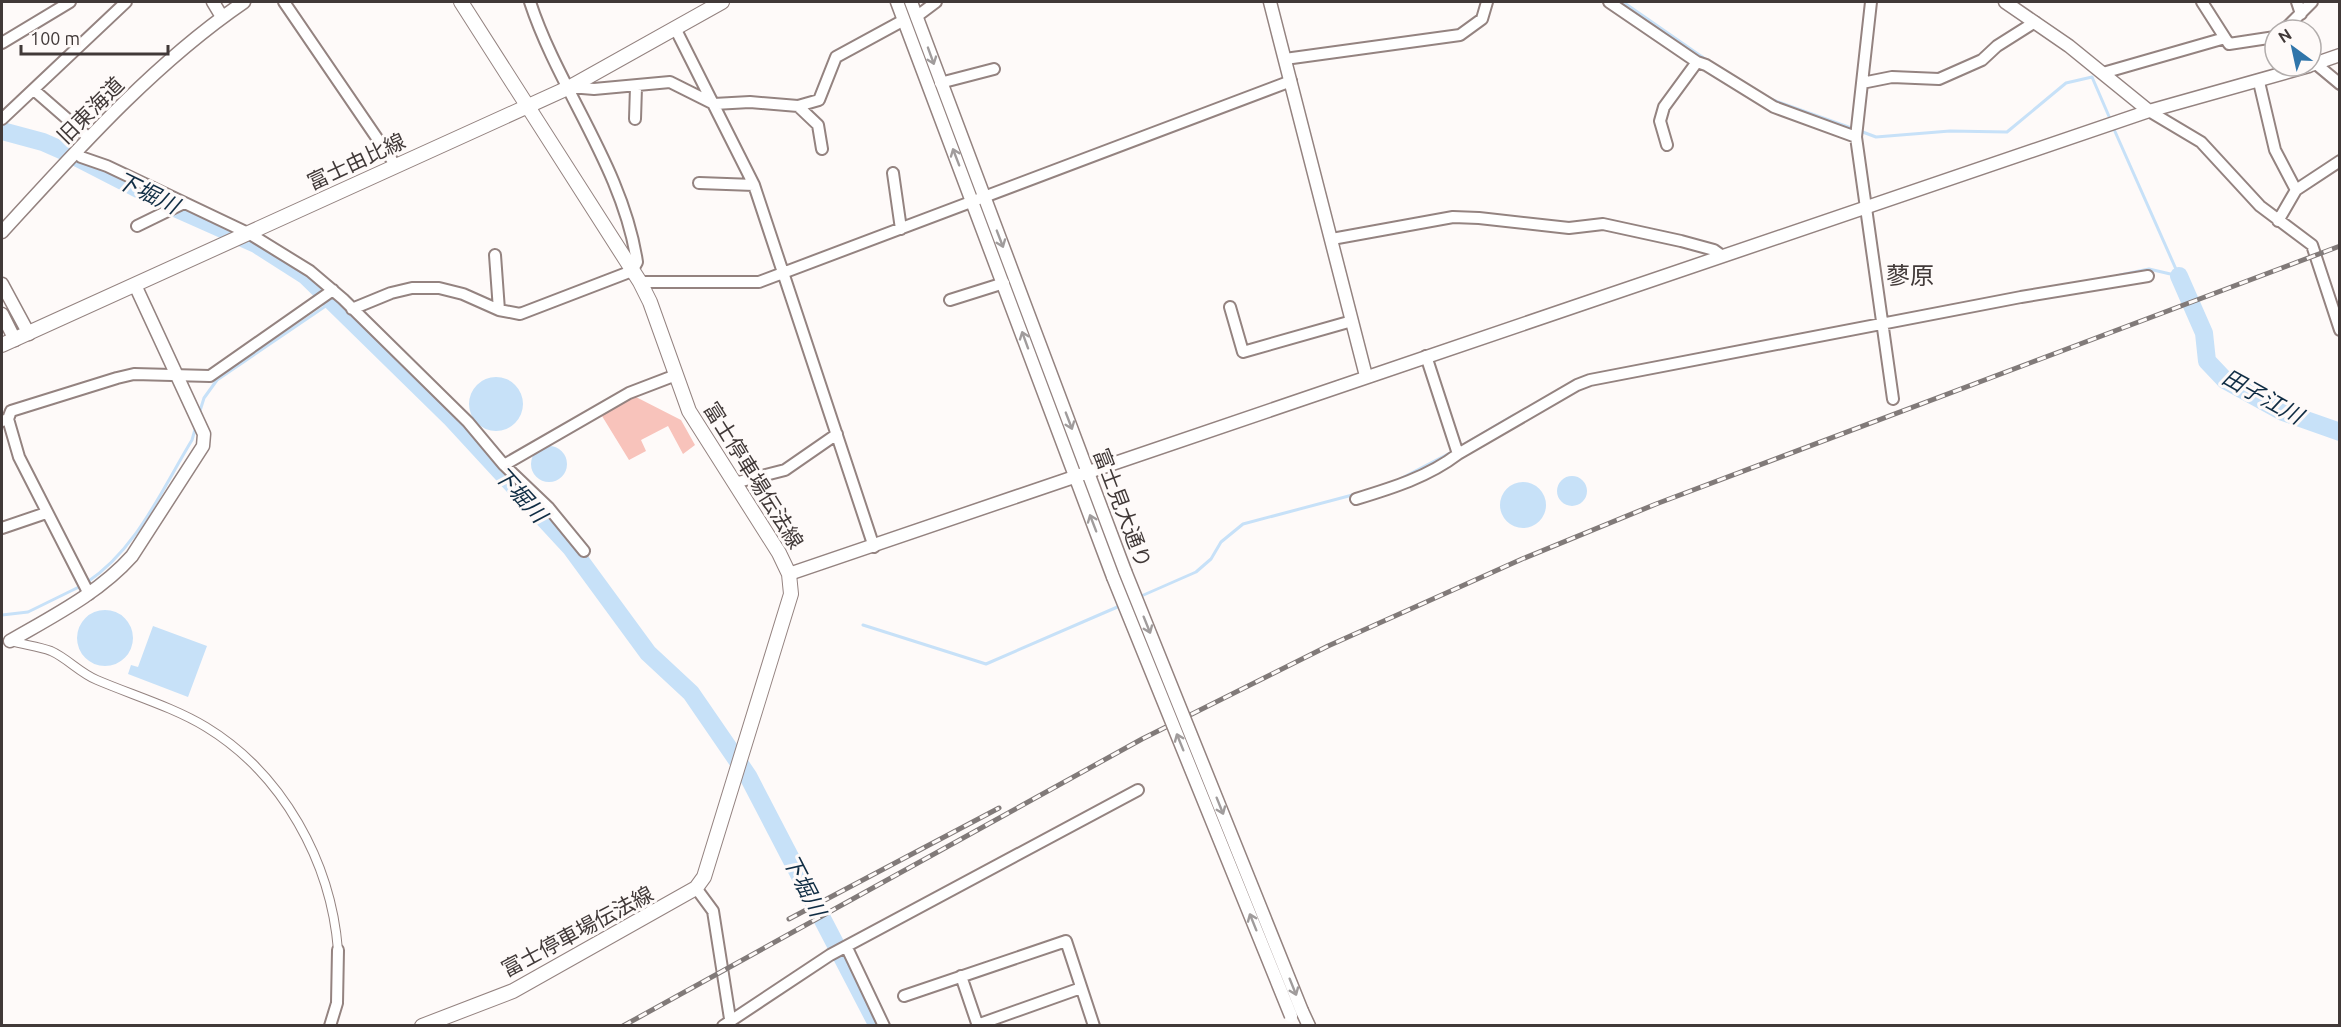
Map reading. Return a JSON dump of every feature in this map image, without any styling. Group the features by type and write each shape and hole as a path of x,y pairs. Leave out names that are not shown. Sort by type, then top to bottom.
{"main road":[{"name":"富士停車場伝法線","path":"422,1026 513,991 696,888 704,877 791,594 789,574 779,553 689,411 650,302 461,2"},
{"name":"富士由比線","path":"8,343 570,87 722,2"}],"street":[{"path":"2,43 70,2"},
{"path":"4,111 34,90 126,2"},
{"path":"213,2 222,16"},
{"name":"旧東海道","path":"2,232 120,105 222,16 244,2"},
{"path":"284,2 396,166"},
{"path":"530,2 538,26 570,87 624,212 637,262 636,277"},
{"name":"富士見大通り","path":"897,2 910,19 940,83 1004,283 1113,577 1296,1017 1309,1026"},
{"name":"富士見大通り","path":"910,2 910,19 978,199 1089,473 1296,1017"},
{"path":"570,87 594,89 636,87 670,82 714,104 750,102 798,106 819,100 836,57 910,19 936,2"},
{"path":"1270,2 1366,376"},
{"path":"1285,59 1460,34 1482,19 1487,2"},
{"path":"1610,2 1697,62 1774,107 1856,133"},
{"path":"1871,2 1856,133 1893,399"},
{"path":"2005,2 2035,22 2149,111 2202,142 2260,206 2312,245 2340,330"},
{"path":"2202,2 2229,44 2263,39"},
{"path":"2298,2 2301,14"},
{"path":"2297,18 2312,2"},
{"path":"1862,83 1892,77 1939,79 1982,60 1997,46 2035,22"},
{"path":"675,28 754,185 874,547"},
{"path":"2103,74 2225,38"},
{"path":"2323,61 2340,55"},
{"path":"1667,145 1660,121 1664,107 1697,62"},
{"path":"940,83 994,69"},
{"path":"2323,72 2340,84"},
{"path":"789,574 874,547 1366,376 2149,111 2271,78"},
{"path":"352,309 391,293 412,288 439,288 463,294 499,310 520,314 636,277 759,282 1291,81"},
{"path":"2259,82 2276,150 2295,190"},
{"path":"635,119 636,87"},
{"path":"34,90 89,138"},
{"path":"798,106 818,125 822,149"},
{"path":"73,155 107,166 250,234 310,271 333,290 468,422 504,465 548,507 584,551"},
{"path":"2278,221 2295,190 2340,161"},
{"path":"893,173 901,229"},
{"path":"699,183 754,185"},
{"path":"137,226 184,204"},
{"path":"1332,239 1453,217 1479,218 1569,228 1603,224 1692,244 1714,250 1721,255"},
{"path":"495,255 499,310"},
{"path":"1356,499 1402,485 1444,464 1577,385 1590,380 2148,276"},
{"path":"950,300 1004,283"},
{"path":"2,284 29,334"},
{"path":"6,640 88,592 119,570 132,556 203,446 204,434 135,285"},
{"path":"88,592 19,457 5,420 11,411 134,374 176,373 210,376 333,290"},
{"path":"1230,307 1243,352 1352,321"},
{"path":"2,314 8,343"},
{"path":"1426,356 1458,454"},
{"path":"504,465 629,393 676,375"},
{"path":"734,483 785,470 837,434"},
{"path":"2,528 46,513"},
{"path":"6,640 52,652 81,674 195,721 219,736 258,769 281,798 321,866 332,905 338,950 337,1003 330,1026"},
{"path":"696,888 713,911 728,1024 830,955 1088,814 1138,790"},
{"path":"904,996 1066,941 1094,1026"},
{"path":"846,948 884,1026"},
{"path":"961,976 978,1025 1081,988"}],"shaded area":[{"path":"634,396 681,420 695,445 683,454 668,426 641,440 646,451 629,460 602,416"}],"water":[{"path":"496,377 506,379 515,385 521,394 523,404 521,414 515,423 506,429 496,431 486,429 477,423 471,414 469,404 471,394 477,385 486,379"},
{"path":"549,446 562,451 567,464 562,477 549,482 536,477 531,464 536,451"},
{"path":"1572,476 1578,477 1586,485 1586,497 1578,505 1572,506 1566,505 1558,497 1557,491 1558,485 1566,477"},
{"path":"1523,482 1539,489 1546,505 1539,521 1523,528 1507,521 1500,505 1507,489"},
{"path":"105,610 120,615 128,623 133,638 128,653 120,661 105,666 90,661 82,653 77,638 82,623 90,615"},
{"path":"153,626 207,646 188,697 128,674 131,665 138,667"}],"waterway":[{"path":"1623,2 1708,61"},
{"path":"1860,131 1876,137 1950,131 2007,132 2066,83 2092,77 2111,121"},
{"path":"1773,100 1854,129"},
{"path":"2113,127 2179,276"},
{"name":"下堀川","path":"2,131 43,142 68,153 175,208 256,244 306,276 450,417 571,548 648,653 691,693 748,776 878,1026"},
{"path":"2120,275 2149,269 2179,276"},
{"name":"田子江川","path":"2179,276 2204,333 2207,361 2225,380 2283,412 2340,432"},
{"path":"199,414 204,398 217,380 333,301"},
{"path":"1458,448 1514,415"},
{"path":"86,583 104,569 134,536 192,440 196,426"},
{"path":"1400,479 1450,453"},
{"path":"1139,597 1196,572 1211,559 1221,542 1243,524 1360,493"},
{"path":"2,615 28,612 81,586"},
{"path":"863,625 986,664 1122,605"}],"railway":[{"path":"623,1026 1142,739 1328,646 1522,559 1656,504 2340,246"},
{"path":"789,919 999,808"}],"district":[{"name":"蓼原","path":"1910,275"}]}
